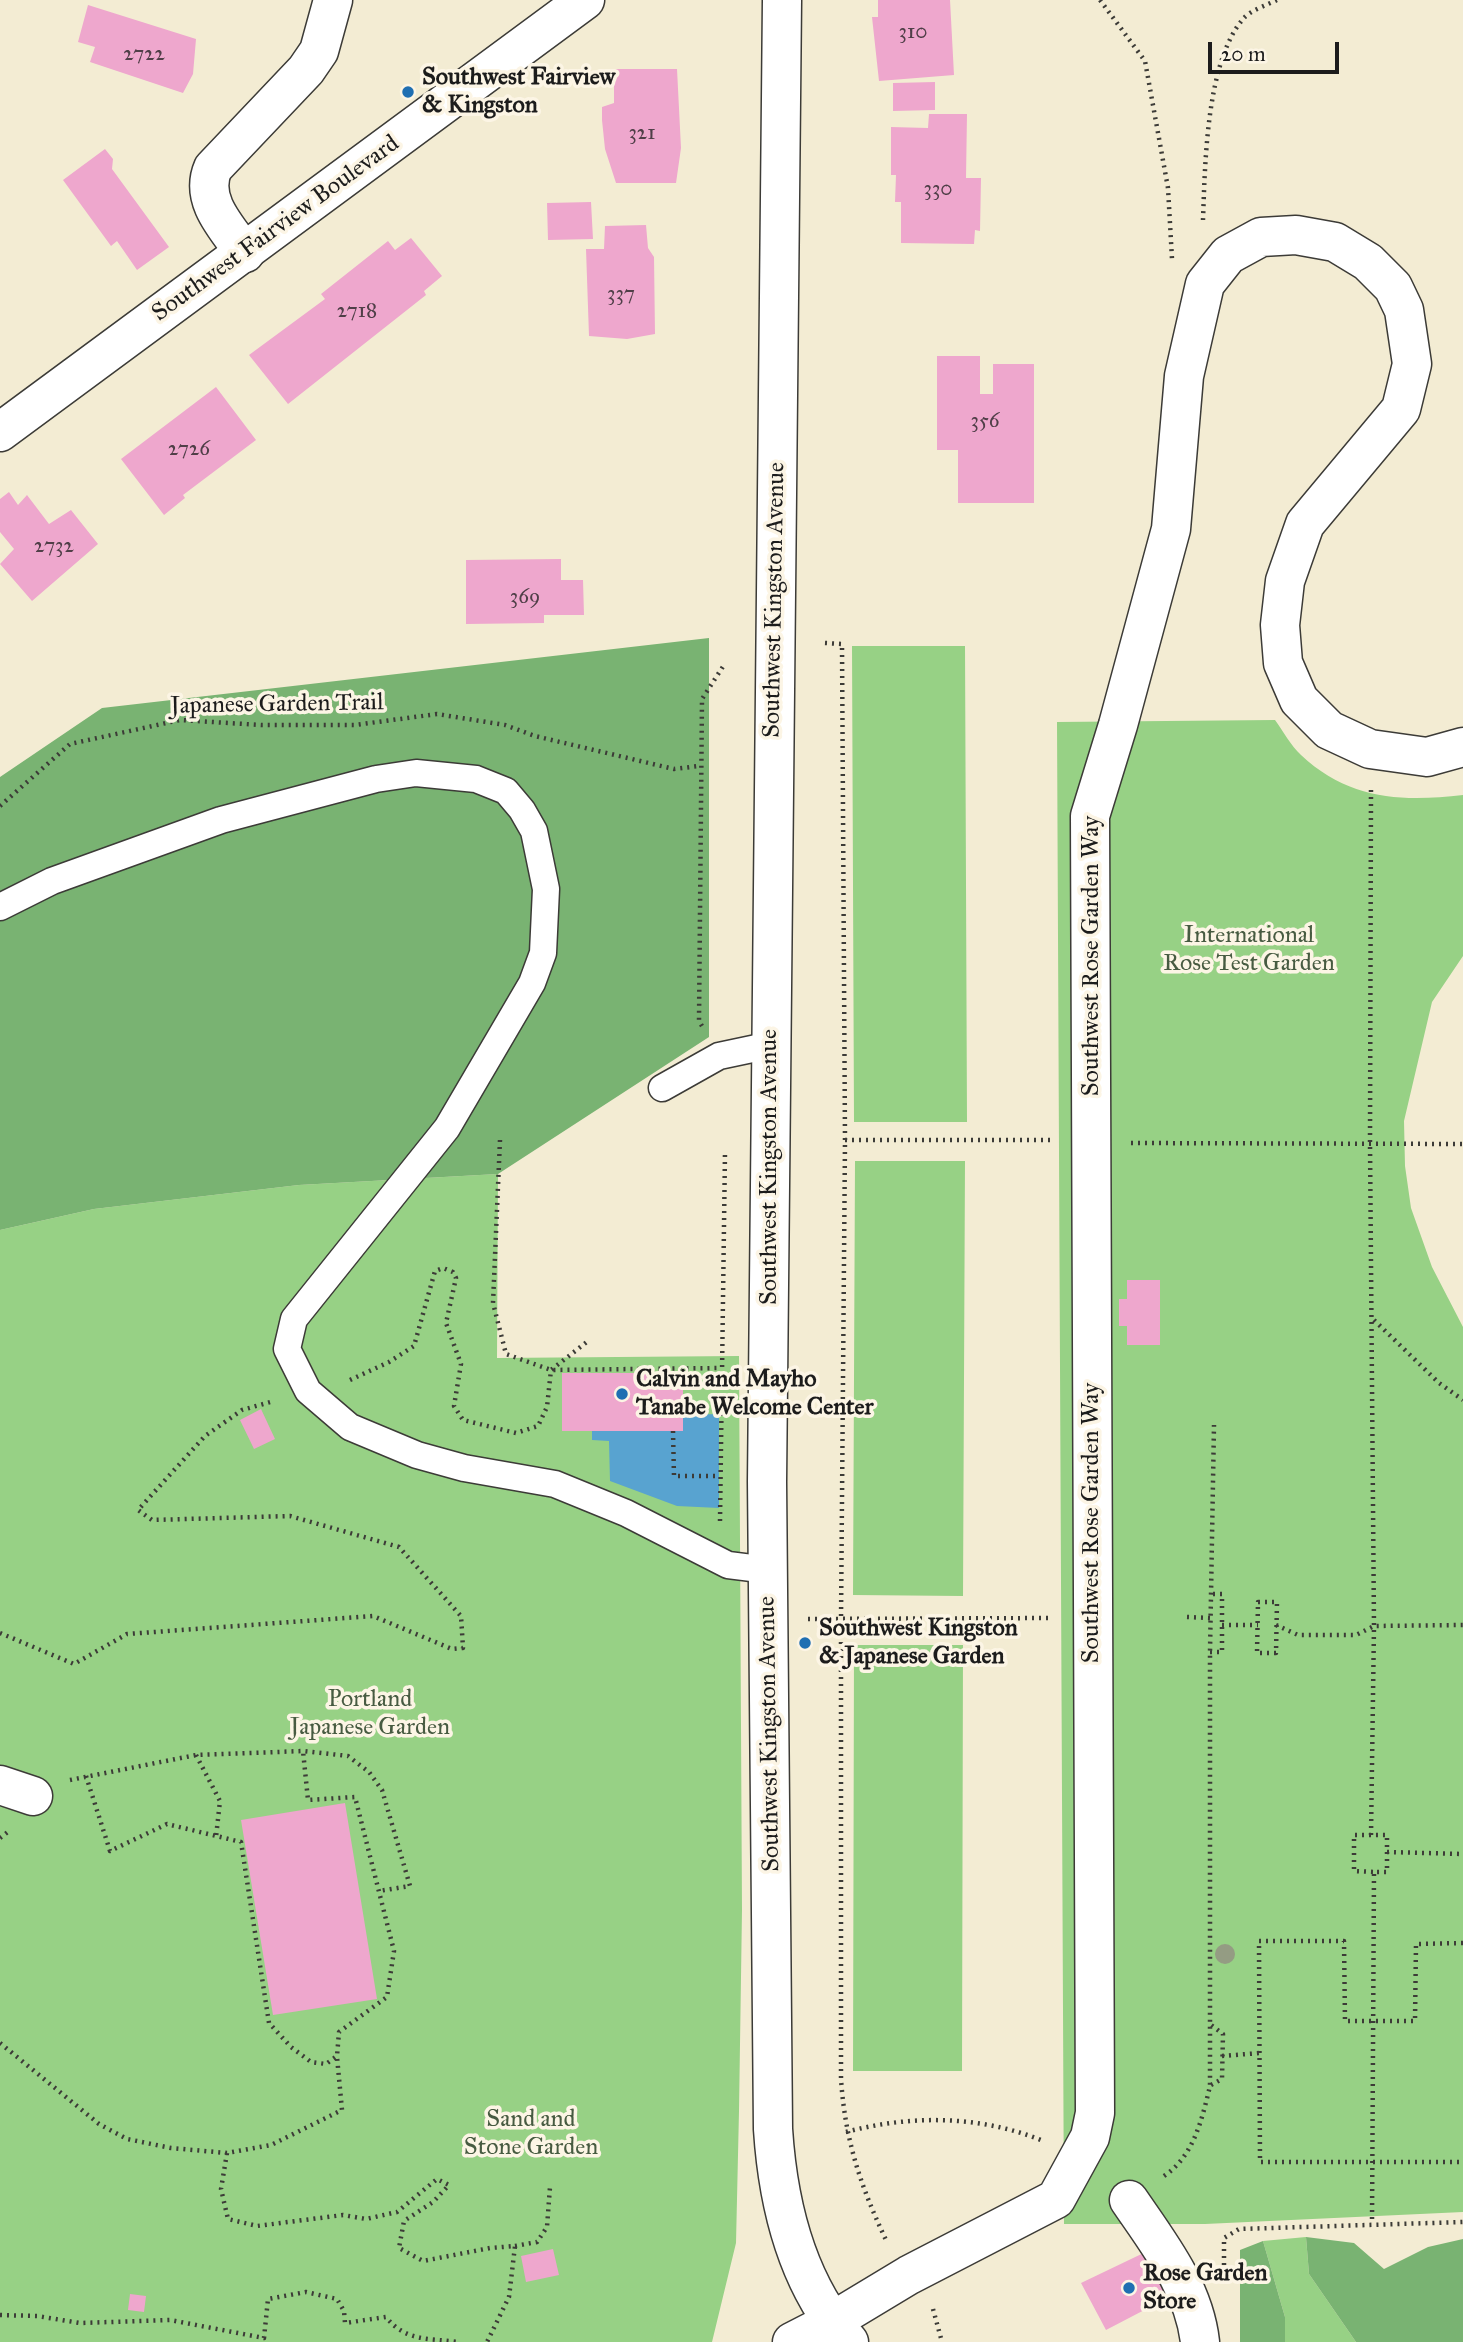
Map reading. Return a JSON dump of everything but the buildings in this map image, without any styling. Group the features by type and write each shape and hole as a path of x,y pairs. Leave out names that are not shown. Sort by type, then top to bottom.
{"street":[{"path":"245,253 212,202 208,180 213,168 306,70 319,51 333,0"},
{"name":"Southwest Fairview Boulevard","path":"0,432 585,0"},
{"name":"Southwest Kingston Avenue","path":"782,0 768,1570 775,2155 783,2206 796,2256 840,2332"},
{"name":"Southwest Rose Garden Way","path":"792,2342 840,2332 909,2275 1056,2199 1090,2137 1095,2113 1090,816 1122,713 1171,530 1184,376 1205,284 1228,255 1261,237 1296,235 1335,242 1367,262 1393,287 1404,310 1412,364 1401,409 1305,524 1285,581 1280,625 1283,663 1299,700 1329,730 1370,749 1427,757 1463,747"},
{"path":"1129,2200 1179,2274 1198,2319 1200,2342"}],"lane":[{"path":"0,907 52,881 221,820 376,779 416,773 477,779 506,791 522,810 534,831 546,889 546,925 540,963 532,983 447,1128 294,1319 287,1349 308,1391 350,1427 429,1458 555,1484 585,1494 720,1561 739,1568 768,1570"},
{"path":"662,1088 719,1056 771,1045"}],"path":[{"path":"1100,0 1145,61 1168,188 1172,261"},
{"path":"1200,233 1206,127 1227,44 1245,16 1277,0"},
{"path":"825,643 842,644 845,1140 841,2078 846,2132 852,2160 890,2248"},
{"path":"707,1036 699,1021 699,766 702,699 724,665"},
{"name":"Japanese Garden Trail","path":"0,806 70,744 180,720 261,725 355,725 437,715 505,725 535,736 674,769 699,766"},
{"path":"1370,749 1374,1626 1371,1835"},
{"path":"500,1140 493,1303 506,1354 551,1370 721,1367"},
{"path":"845,1140 1056,1140"},
{"path":"1130,1143 1463,1144"},
{"path":"720,1561 725,1146"},
{"path":"0,1633 74,1664 127,1634 373,1616 452,1649 463,1648 461,1616 399,1548 290,1516 152,1520 138,1510 205,1436 242,1410 352,1379 414,1346 435,1271 443,1268 453,1272 456,1278 446,1322 461,1364 454,1406 463,1420 516,1433 538,1426 547,1407 551,1370 588,1341"},
{"path":"1373,1319 1439,1384 1463,1400"},
{"path":"1129,2200 1178,2166 1201,2125 1210,2086 1210,1594 1214,1425"},
{"path":"673,1431 674,1476 719,1476"},
{"path":"1210,1594 1222,1594 1222,1652 1210,1652"},
{"path":"1258,1602 1277,1602 1276,1653 1257,1653 1258,1625 1258,1602"},
{"path":"1187,1617 1210,1618"},
{"path":"841,1620 1052,1618"},
{"path":"1222,1625 1258,1625"},
{"path":"1276,1625 1298,1634 1356,1634 1374,1626 1463,1625"},
{"path":"0,2043 99,2124 127,2139 171,2148 227,2153 271,2145 342,2110 337,2056 339,2032 387,1997 394,1951 355,1797 308,1800 303,1751"},
{"path":"16,1791 196,1755 303,1751 348,1756 369,1772 382,1790 410,1886 379,1891"},
{"path":"196,1755 220,1801 216,1837"},
{"path":"86,1776 110,1851 167,1824 241,1842 269,2023 291,2047 311,2062 326,2064 337,2056"},
{"path":"1354,1835 1387,1836 1387,1852 1387,1872 1354,1871 1354,1835"},
{"path":"1387,1852 1463,1854"},
{"path":"1372,2223 1374,1872"},
{"path":"1463,1943 1416,1944 1415,2021 1345,2021 1343,1941 1259,1941 1260,2162 1463,2162"},
{"path":"1210,2025 1223,2034 1222,2078 1210,2086"},
{"path":"1222,2056 1260,2053"},
{"path":"846,2132 912,2121 969,2121 1014,2129 1047,2142"},
{"path":"227,2153 221,2189 228,2219 257,2226 343,2215 366,2219 397,2212 437,2179 449,2185 433,2202 404,2221 399,2248 423,2261 537,2242 547,2227 550,2187"},
{"path":"1224,2277 1224,2238 1240,2230 1372,2223 1463,2222"},
{"path":"487,2342 509,2297 515,2246"},
{"path":"0,2315 37,2316 80,2323 170,2320 264,2338 268,2299 306,2292 337,2299 344,2311 345,2323 386,2317 397,2331 411,2336 458,2342"},
{"path":"928,2299 937,2317 942,2342"}],"green space":[{"path":"709,638 709,1037 498,1174 299,1185 94,1209 0,1230 0,777 102,708"},
{"path":"852,646 965,646 967,1122 854,1122"},
{"name":"International Rose Test Garden","path":"1275,720 1301,755 1319,770 1357,789 1398,797 1463,795 1463,956 1432,1002 1404,1121 1405,1166 1411,1208 1432,1267 1463,1327 1463,2212 1205,2224 1064,2224 1057,722"},
{"path":"855,1161 965,1161 963,1596 853,1595"},
{"name":"Portland Japanese Garden","path":"498,1174 497,1358 739,1356 742,1910 736,2243 712,2342 0,2342 0,1230 94,1209 299,1185"},
{"path":"854,1645 963,1645 962,2071 853,2071"},
{"path":"1306,2237 1309,2274 1356,2342 1285,2342 1285,2317 1263,2241"},
{"path":"1306,2237 1354,2243 1384,2269 1428,2247 1463,2239 1463,2342 1356,2342 1309,2274"},
{"path":"1263,2241 1285,2317 1285,2342 1240,2342 1240,2250"}],"water":[{"path":"719,1414 719,1508 677,1506 610,1481 609,1441 592,1440 592,1431 683,1431 683,1415"}],"place":[{"name":"Southwest Fairview & Kingston","path":"408,92"},
{"name":"Calvin and Mayho Tanabe Welcome Center","path":"622,1394"},
{"name":"Southwest Kingston & Japanese Garden","path":"805,1643"},
{"name":"Rose Garden Store","path":"1129,2288"}],"park label":[{"name":"Sand and Stone Garden","path":"531,2134"}]}
